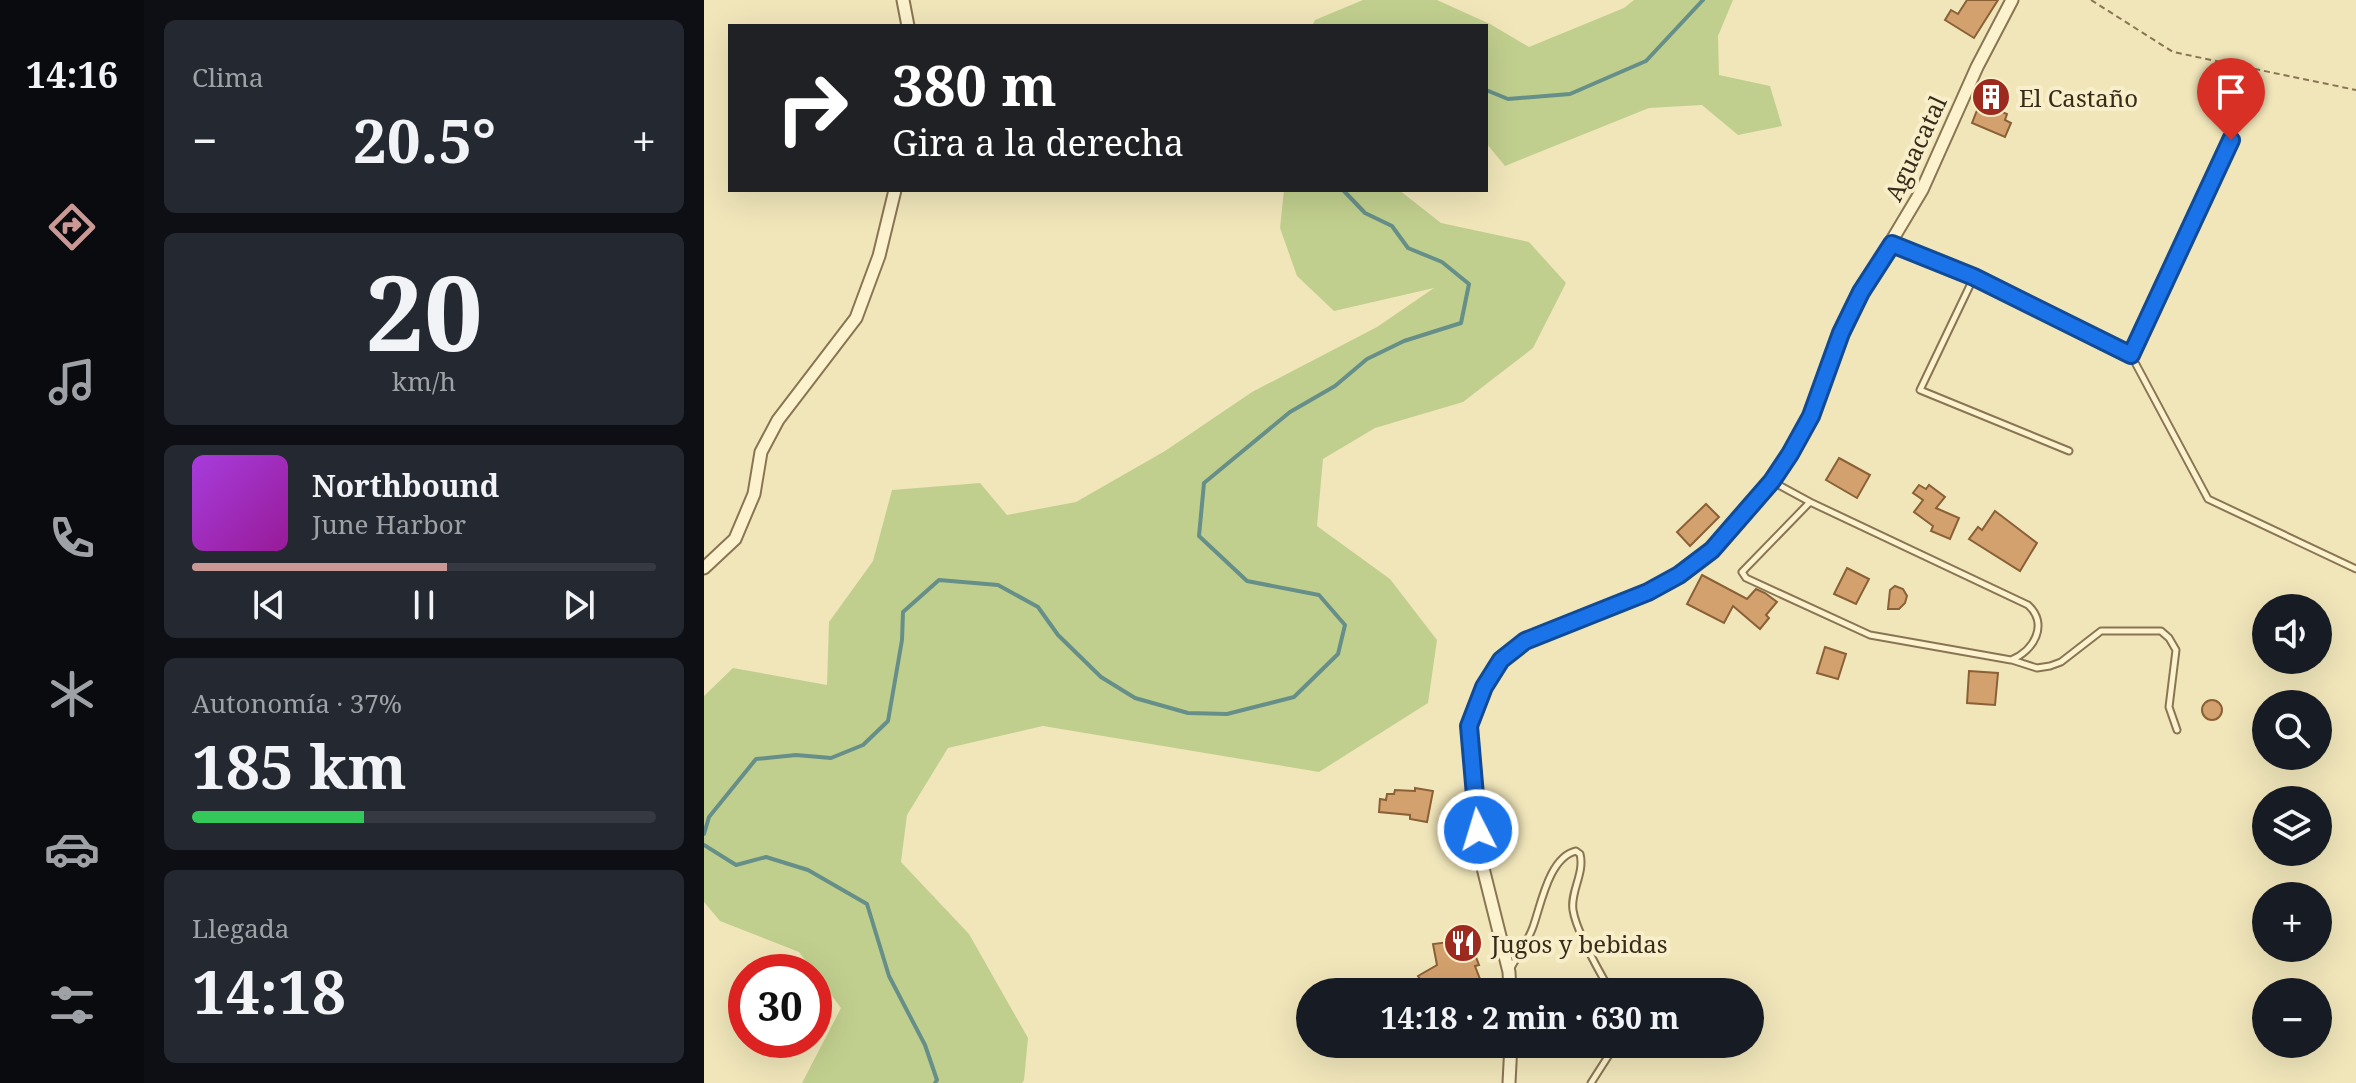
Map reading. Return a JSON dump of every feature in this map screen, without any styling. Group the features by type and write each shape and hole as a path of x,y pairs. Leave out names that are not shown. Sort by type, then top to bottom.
{"street":[{"path":"903,0 908,24"},
{"name":"Aguacatal","path":"1509,978 1480,856 1469,726 1484,687 1501,660 1525,641 1648,592 1695,565 1738,523 1772,481 1811,416 1841,333 1861,292 1922,190 1977,67 2012,0"},
{"path":"704,568 735,539 754,494 761,452 778,420 856,318 879,256 895,192"},
{"path":"1509,1083 1510,1058"}],"lane":[{"path":"2131,355 2231,140"},
{"path":"1892,244 1974,277 2131,355 2208,499 2356,569"},
{"path":"1974,277 1920,390 2069,451"},
{"path":"1772,481 2028,605 2039,621 2039,633 2021,656 2011,660"},
{"path":"1810,502 1742,572 1746,578 1870,635 2011,660 2037,668 2061,662 2101,631 2161,631 2176,650 2169,707 2177,730"},
{"path":"1509,972 1532,930 1547,881 1567,854 1576,851 1580,854 1582,866 1573,910 1603,978"},
{"path":"1591,1083 1607,1058"}],"path":[{"path":"2091,0 2173,52 2356,90"}],"green space":[{"path":"1363,0 1437,0 1490,24 1529,47 1624,8 1634,0 1733,0 1718,36 1719,75 1770,86 1782,126 1738,135 1702,105 1649,108 1505,166 1488,145 1488,24 1313,24 1315,20"},
{"path":"1284,192 1402,192 1441,223 1529,242 1566,283 1533,348 1463,402 1375,428 1323,459 1317,526 1390,579 1437,640 1428,703 1319,772 1043,726 948,748 907,815 901,862 969,934 1028,1038 1024,1080 1022,1083 802,1083 815,1058 832,1058 832,1025 841,1008 832,996 832,954 800,954 720,921 704,902 704,696 733,668 827,685 829,622 873,561 892,490 980,483 1007,515 1076,502 1165,451 1252,392 1377,327 1434,288 1334,311 1297,276 1280,228"}],"building":[{"path":"1967,0 1998,0 1974,38 1945,20 1951,10 1958,14"},
{"name":"El Castaño","path":"1989,80 2005,86 1995,109 2007,114 2005,120 2011,123 2005,137 1972,123"},
{"path":"1839,458 1870,475 1857,498 1826,480"},
{"path":"1919,485 1926,489 1929,485 1945,497 1936,508 1959,518 1950,539 1931,531 1933,526 1914,512 1923,500 1913,493"},
{"path":"1706,504 1719,517 1690,546 1677,532"},
{"path":"1995,511 2037,543 2020,571 1969,539 1978,527 1982,530"},
{"path":"1847,568 1869,579 1856,604 1834,594"},
{"path":"1702,575 1747,599 1756,589 1777,602 1760,629 1733,606 1724,623 1687,604"},
{"path":"1895,586 1903,589 1907,596 1905,603 1899,609 1888,609 1890,590"},
{"path":"1825,647 1846,654 1838,679 1817,673"},
{"path":"1969,671 1998,673 1995,705 1967,703"},
{"path":"2212,700 2219,703 2222,710 2219,717 2212,720 2205,717 2202,710 2205,703"},
{"path":"1415,788 1433,791 1427,822 1410,819 1410,815 1379,812 1380,799 1386,800 1387,794 1394,794 1395,790 1415,791"},
{"path":"1464,929 1479,965 1475,966 1480,978 1419,978 1437,965 1433,944 1450,942 1447,936"}],"waterway":[{"path":"1488,91 1508,99 1570,94 1646,61 1703,0"},
{"path":"704,834 709,817 756,759 796,755 831,758 863,745 888,721 902,640 903,612 939,580 998,585 1038,607 1058,635 1101,677 1135,698 1188,713 1227,714 1294,697 1338,654 1345,625 1319,595 1247,581 1199,536 1204,483 1290,412 1335,386 1367,359 1404,341 1461,323 1469,284 1442,262 1408,248 1392,226 1365,213 1345,192"},
{"path":"704,845 736,865 766,857 808,870 867,904 889,976 925,1045 937,1080 935,1083"}],"place":[{"name":"El Castaño","path":"1991,97"},
{"name":"Jugos y bebidas","path":"1463,943"}],"route":[{"path":"1478,830 1469,726 1484,687 1501,660 1525,641 1648,592 1679,575 1695,565 1738,523 1772,481 1811,416 1841,333 1861,292 1892,244 1974,277 2131,355 2231,140"}]}
